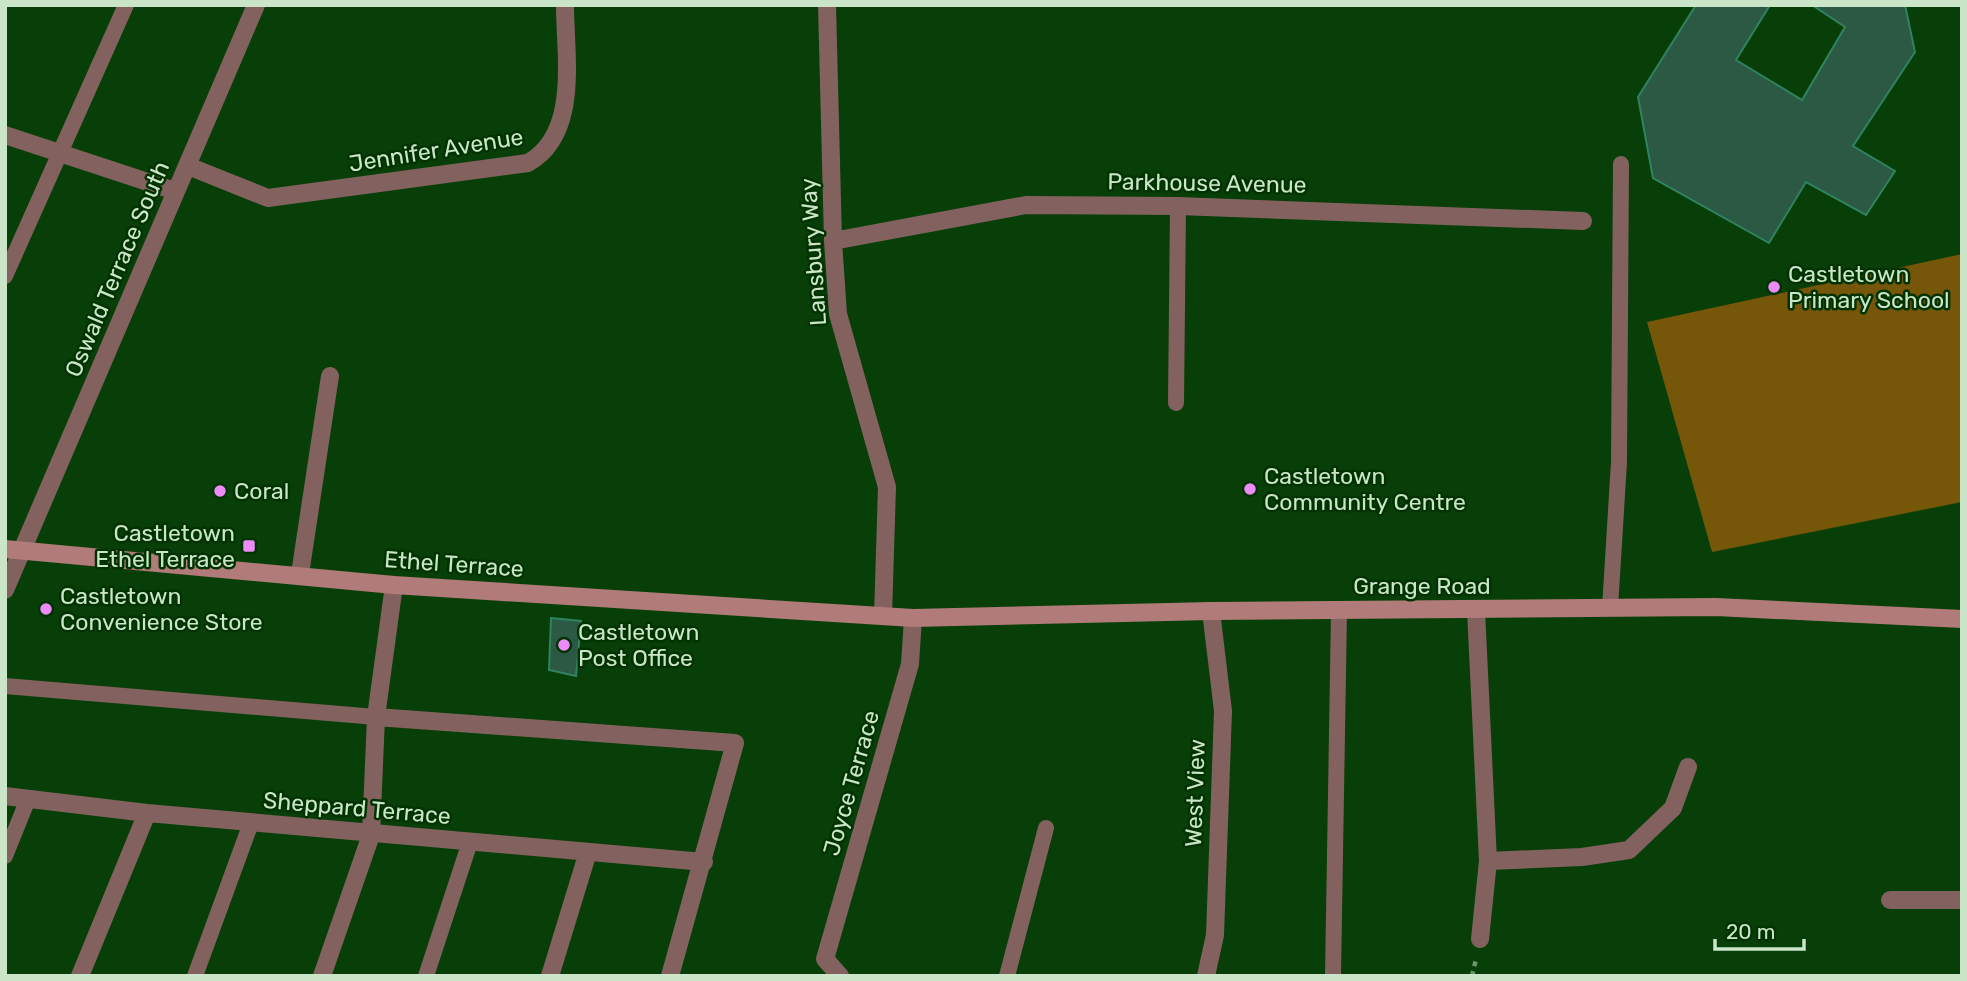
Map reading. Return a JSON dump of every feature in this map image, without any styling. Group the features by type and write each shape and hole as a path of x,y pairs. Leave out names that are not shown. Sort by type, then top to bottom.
{"street":[{"name":"Oswald Terrace South","path":"5,590 14,551 188,166 256,5"},
{"name":"Jennifer Avenue","path":"188,166 268,198 528,163 544,154 557,135 565,107 565,5"},
{"name":"Lansbury Way","path":"827,5 833,242 838,314 887,487 883,616"},
{"path":"5,135 175,191"},
{"name":"Parkhouse Avenue","path":"833,242 1026,205 1178,206 1583,221"},
{"path":"300,574 330,376"},
{"name":"Ethel Terrace","path":"14,551 300,574 394,585 883,616"},
{"path":"322,976 371,835 376,717 394,585"},
{"name":"Grange Road","path":"883,616 914,618 1212,611 1716,607 1962,619"},
{"path":"1476,610 1488,861 1480,939"},
{"name":"West View","path":"1206,976 1215,935 1223,711 1212,611"},
{"name":"Joyce Terrace","path":"840,976 825,959 910,664 914,618"},
{"path":"376,717 736,743 673,974"},
{"path":"1488,861 1582,857 1629,850 1672,808 1688,767"},
{"name":"Sheppard Terrace","path":"5,796 147,814 704,862"},
{"path":"80,976 147,814"},
{"path":"550,976 588,852"},
{"path":"1890,900 1962,900"}],"lane":[{"path":"5,276 126,5"},
{"path":"1610,608 1619,462 1621,164"},
{"path":"1176,403 1178,206"},
{"path":"1333,976 1339,611"},
{"path":"5,686 376,717"},
{"path":"5,856 28,799"},
{"path":"195,976 251,823"},
{"path":"1007,976 1046,828"},
{"path":"426,976 470,842"}],"shaded area":[{"path":"1962,254 1962,502 1712,552 1647,322"}],"building":[{"path":"1696,5 1770,5 1736,60 1802,100 1845,27 1812,5 1905,5 1915,52 1853,146 1895,171 1866,215 1806,182 1769,243 1653,178 1638,97"},
{"name":"Castletown Post Office","path":"551,618 581,621 576,676 549,670"}],"place":[{"name":"Castletown Primary School","path":"1774,287"},
{"name":"Castletown Community Centre","path":"1250,489"},
{"name":"Coral","path":"220,491"},
{"name":"Castletown Ethel Terrace","path":"249,546"},
{"name":"Castletown Convenience Store","path":"46,609"},
{"name":"Castletown Post Office","path":"564,645"}]}
